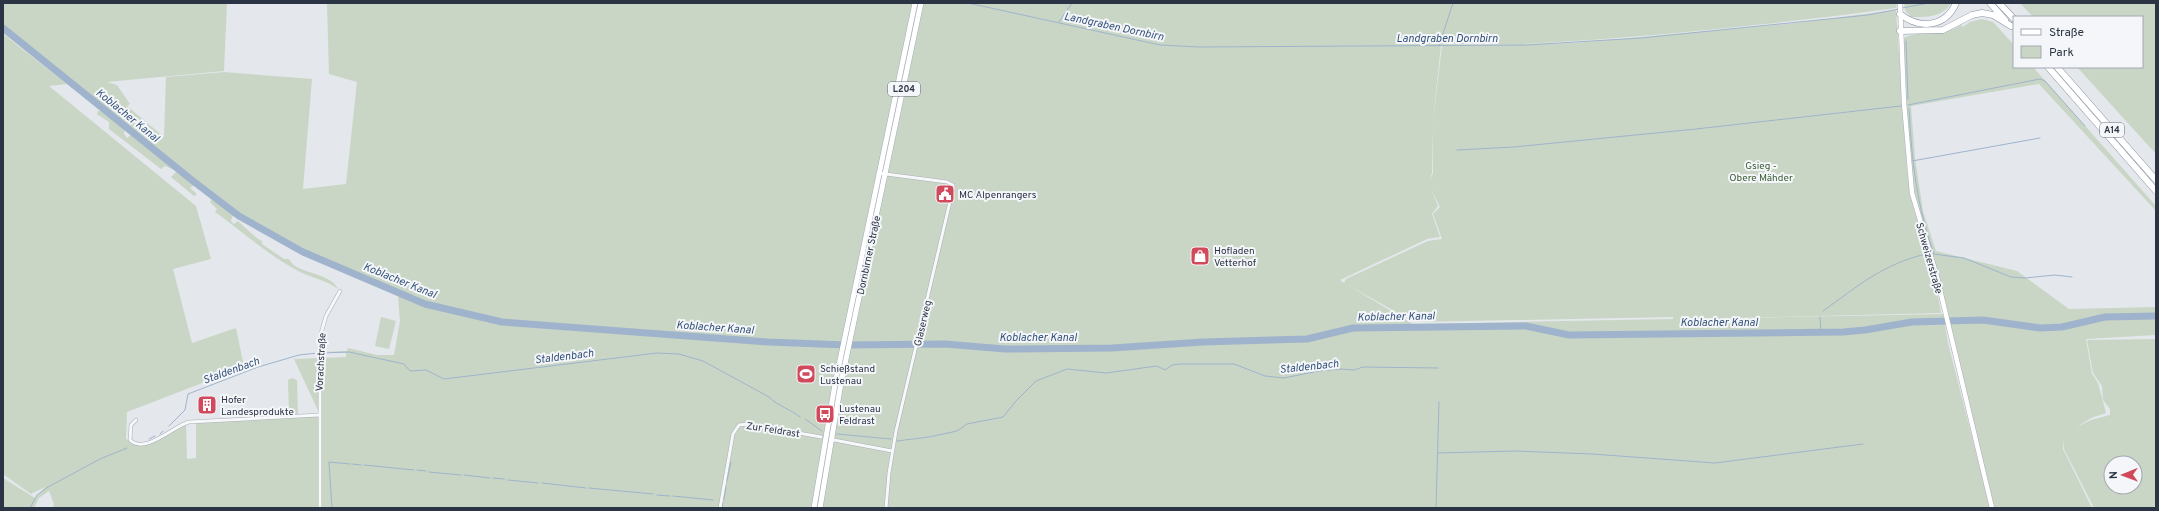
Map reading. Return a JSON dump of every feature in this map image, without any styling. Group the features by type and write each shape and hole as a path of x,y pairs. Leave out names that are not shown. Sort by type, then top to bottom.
{"highway":[{"path":"1900,13 1912,23 1931,23 1948,15 1956,3"},
{"path":"1990,3 2013,28"},
{"path":"2000,3 2012,17"},
{"path":"2004,3 2012,17"},
{"path":"1900,31 1943,30 1968,16 1982,13 1993,15 2013,28"},
{"name":"A14","path":"2049,68 2156,191"},
{"name":"A14","path":"2058,68 2156,180"}],"main road":[{"name":"Dornbirner Straße","path":"814,508 846,330 915,3"},
{"name":"Dornbirner Straße","path":"820,508 847,354 922,3"},
{"name":"Schweizerstraße","path":"1900,4 1900,31 1908,167 1912,193 1937,277 1992,508"}],"street":[{"path":"878,173 886,175"},
{"name":"Glaserweg","path":"886,175 947,182 953,185 892,451 886,508"},
{"name":"Vorachstraße","path":"320,508 320,336 326,316 340,291"},
{"path":"136,420 131,426 130,440 143,444 164,437 182,424 189,422 319,415"},
{"name":"Zur Feldrast","path":"720,508 733,434 739,425 748,424 821,437"},
{"path":"834,440 892,451"}],"green space":[{"name":"Gsieg - Obere Mähder","path":"3,3 227,3 224,71 107,82 117,85 130,104 127,106 164,137 166,77 224,72 312,79 303,189 346,184 357,82 329,74 327,3 1897,3 1896,8 1674,33 1541,43 1441,45 1432,129 1442,46 1574,43 1787,24 1896,10 1907,170 1913,205 1935,280 1941,313 1689,319 1943,314 1948,343 1990,508 321,508 320,415 294,359 346,357 346,353 321,352 347,351 348,348 377,355 394,355 400,321 398,296 457,314 518,325 715,341 851,348 852,344 718,337 517,321 471,314 420,300 292,244 241,214 207,190 75,84 69,85 3,33","holes":["1432,129 1433,173 1429,182 1432,173","1431,189 1440,207 1433,214 1442,239 1428,241 1346,279 1344,283 1340,280 1427,239 1440,237 1432,214 1438,206","1346,284 1414,322 1673,317 1673,319 1413,324"]},
{"path":"1904,3 1951,3 1943,12 1933,16 1911,17 1905,10"},
{"path":"2020,3 2156,3 2156,154 2078,68 2143,68 2143,16 2032,16"},
{"path":"1982,19 1993,22 2013,44 2013,68 2034,68 2156,206 2156,211 2039,84 1911,106 1915,158 1923,211 1936,251 2017,271 2069,309 2156,307 2156,335 2086,339 2092,374 2098,383 2106,413 2091,418 2077,427 2091,420 2110,415 2110,409 2103,400 2102,386 2093,373 2087,340 2156,339 2156,508 2094,508 2064,449 2064,439 2063,449 2092,508 1994,508 1914,192 1910,166 1904,38 1908,36 1948,31 1961,25 1963,27 1970,22"},
{"path":"3,34 67,84 49,86 196,206 211,259 173,269 192,343 236,328 244,367 127,412 126,440 128,439 131,444 152,441 186,423 187,459 196,458 196,422 319,415 320,508 53,508 54,504 49,491 39,498 34,508 3,508 3,478 35,498 45,487 31,494 3,474"},
{"path":"98,111 101,111 125,129 124,134 127,138 131,135 173,168 172,169 165,166 161,169 109,129 109,122 97,114"},
{"path":"177,171 194,185 190,188 197,194 194,196 171,177"},
{"path":"212,199 233,215 231,221 234,224 238,221 262,241 262,244 284,259 289,259 298,268 328,279 334,283 338,289 302,273 279,260 215,212 217,209 210,202"},
{"path":"381,317 396,321 389,349 375,346"},
{"path":"292,378 297,380 298,414 289,415 288,380"}],"waterway":[{"name":"Landgraben Dornbirn","path":"968,3 1160,45 1198,47 1526,45 1641,38 1868,15 1899,9"},
{"path":"1059,22 1072,3"},
{"path":"1439,46 1453,3"},
{"name":"Landgraben Dornbirn","path":"1902,8 1929,3"},
{"name":"Koblacher Kanal","path":"3,28 193,181 239,216 303,252 425,304 502,322 768,342 846,345 945,344 1005,349 1112,348 1203,342 1307,339 1353,328 1526,326 1569,335 1843,332 1912,322 1983,320 2040,328 2062,327 2105,317 2156,316"},
{"path":"1906,41 1908,99"},
{"path":"1908,105 2040,79 2045,81 2085,126"},
{"path":"1457,150 1514,147 1696,129 1901,106"},
{"path":"1909,109 1919,200 1934,254"},
{"path":"1912,161 2040,138"},
{"path":"1823,311 1884,270 1911,258 1926,254"},
{"path":"1933,254 1964,258 2011,277 2025,278 2055,275 2072,277"},
{"path":"1820,317 1821,332"},
{"name":"Staldenbach","path":"322,353 349,352 404,364 410,371 426,370 444,379 657,353 679,354 703,361 769,397 776,403 800,417"},
{"name":"Staldenbach","path":"169,426 185,410 188,394 258,367 299,355 318,353"},
{"name":"Staldenbach","path":"897,441 929,437 957,431 967,424 1003,417 1016,401 1036,381 1067,369 1106,373 1157,366 1165,370 1172,365 1180,364 1234,364 1265,376 1284,378 1319,371 1341,369 1354,370 1363,367 1438,368"},
{"path":"1436,508 1439,402"},
{"name":"Staldenbach","path":"805,419 822,431"},
{"name":"Staldenbach","path":"160,434 163,431"},
{"name":"Staldenbach","path":"837,434 891,439"},
{"name":"Staldenbach","path":"149,439 155,436"},
{"path":"1438,453 1515,451 1592,454 1715,463 1863,444"},
{"name":"Staldenbach","path":"30,508 37,495 48,487 100,459 127,448"},
{"path":"332,508 329,462 350,464"},
{"path":"727,481 731,462"},
{"path":"352,464 361,465"},
{"path":"364,465 414,470"},
{"path":"417,470 426,471"},
{"path":"429,472 461,475"},
{"path":"464,475 490,478"},
{"path":"493,478 504,479"},
{"path":"508,480 538,483"},
{"path":"542,483 586,488"},
{"path":"724,499 726,486"},
{"path":"589,488 653,494"},
{"path":"657,495 670,496"},
{"path":"673,496 713,500"},
{"path":"722,508 723,503"}],"place":[{"name":"MC Alpenrangers","path":"945,194"},
{"name":"Hofladen Vetterhof","path":"1200,256"},
{"name":"Schießstand Lustenau","path":"806,374"},
{"name":"Hofer Landesprodukte","path":"207,405"},
{"name":"Lustenau Feldrast","path":"825,414"}]}
